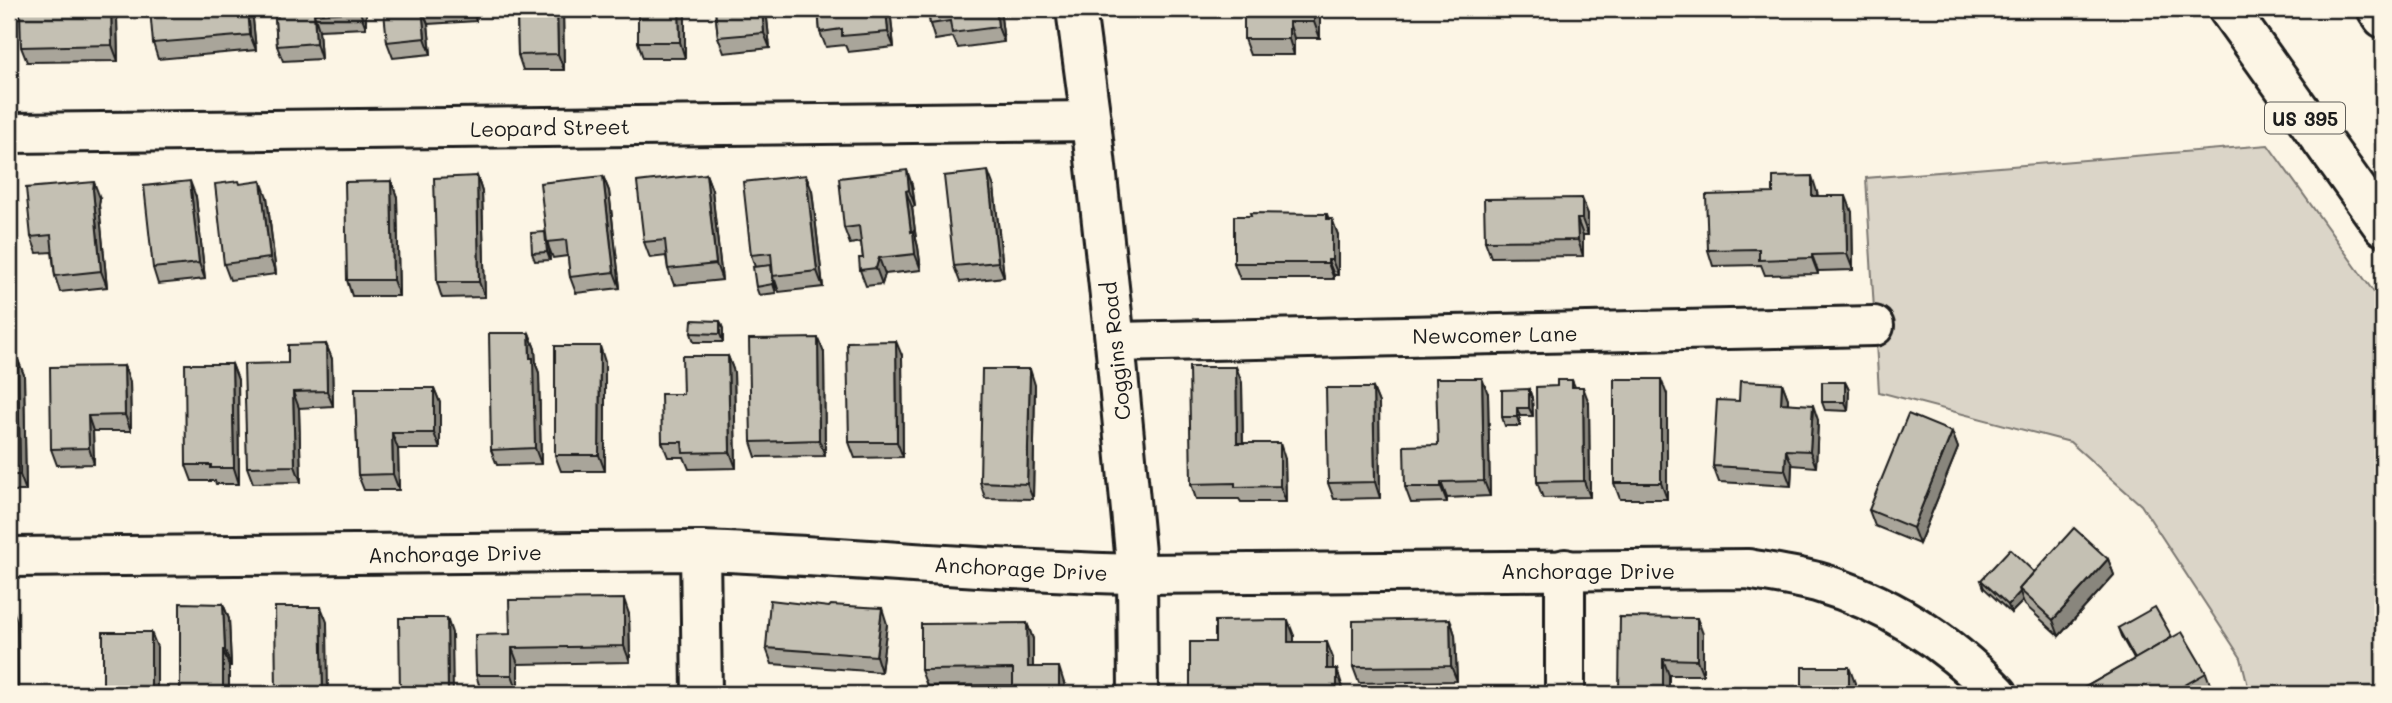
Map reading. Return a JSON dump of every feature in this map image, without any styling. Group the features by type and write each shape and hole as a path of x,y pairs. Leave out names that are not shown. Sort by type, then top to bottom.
{"main road":[{"name":"Coggins Road","path":"1076,9 1115,342 1137,574 1138,694"},
{"name":"US 395","path":"2228,9 2383,226"},
{"path":"2377,9 2383,18"},
{"name":"Leopard Street","path":"9,133 1091,121"},
{"name":"Newcomer Lane","path":"1115,342 1874,326"},
{"path":"700,551 702,694"},
{"name":"Anchorage Drive","path":"9,557 700,551 806,554 1049,572 1137,574 1748,569 1816,582 1869,600 1922,629 1973,668 1998,694"},
{"path":"1564,569 1565,694"}],"shaded area":[{"path":"2268,145 2383,305 2383,694 2250,694 2241,658 2141,505 2070,442 1879,392 1866,178"}],"building":[{"path":"20,9 111,9 112,45 21,47"},
{"path":"150,9 248,9 250,35 153,43"},
{"path":"277,9 360,9 360,12 314,14 316,43 277,46"},
{"path":"386,9 422,9 425,38 387,42"},
{"path":"517,9 557,9 558,54 518,55"},
{"path":"638,9 679,9 680,42 638,42"},
{"path":"715,9 762,9 764,33 718,37"},
{"path":"818,9 886,9 888,32 842,36 842,29 820,32"},
{"path":"928,9 996,9 998,27 952,33 950,21 930,24"},
{"path":"1244,9 1314,9 1314,22 1289,22 1289,39 1244,39"},
{"path":"907,170 909,190 906,191 915,254 879,258 876,268 860,270 859,258 863,258 859,226 844,228 839,178"},
{"path":"988,171 998,262 954,266 944,176"},
{"path":"706,174 716,264 668,269 665,240 644,242 637,182"},
{"path":"806,175 817,271 773,276 771,253 751,255 743,182"},
{"path":"477,176 479,282 437,282 434,178"},
{"path":"603,176 614,272 570,277 566,240 547,242 540,183"},
{"path":"1812,176 1812,196 1846,196 1847,254 1759,260 1759,249 1708,250 1706,195 1773,193 1773,177"},
{"path":"190,181 199,263 153,268 144,186"},
{"path":"239,181 240,184 261,181 270,258 224,264 215,184"},
{"path":"391,181 393,280 347,280 345,182"},
{"path":"94,182 101,271 55,276 51,235 31,237 26,188"},
{"path":"1582,198 1582,219 1577,219 1578,240 1485,241 1484,199"},
{"path":"1250,213 1327,214 1327,219 1332,219 1332,260 1328,260 1328,263 1234,263 1234,216 1251,216"},
{"path":"545,232 547,252 532,253 531,233"},
{"path":"771,265 773,284 756,287 753,267"},
{"path":"692,320 720,321 720,334 691,333"},
{"path":"489,333 529,333 530,358 533,358 535,448 491,450"},
{"path":"818,338 819,440 751,442 749,339"},
{"path":"896,341 897,442 849,442 847,342"},
{"path":"326,344 327,391 293,392 295,466 247,467 244,364 288,363 288,345"},
{"path":"555,346 600,346 599,455 555,455"},
{"path":"682,356 728,356 730,452 683,453 682,442 662,442 661,394 683,394"},
{"path":"9,360 18,360 20,475 9,475"},
{"path":"185,364 232,364 234,468 186,465"},
{"path":"124,366 125,415 88,416 89,448 51,449 50,367"},
{"path":"1189,367 1236,367 1237,443 1280,443 1280,486 1191,484"},
{"path":"982,369 1030,369 1027,484 980,482"},
{"path":"1436,378 1482,378 1484,481 1441,482 1441,487 1405,487 1404,446 1438,445"},
{"path":"1614,379 1661,379 1661,483 1614,483"},
{"path":"1557,380 1572,380 1572,387 1583,387 1584,481 1537,482 1536,387 1557,386"},
{"path":"1740,381 1782,383 1781,403 1813,405 1810,451 1786,450 1785,470 1713,466 1717,400 1739,401"},
{"path":"1822,382 1845,382 1845,402 1822,402"},
{"path":"355,388 434,388 434,433 392,433 393,474 358,475"},
{"path":"1326,388 1373,388 1375,482 1328,483"},
{"path":"1529,389 1529,408 1517,408 1517,417 1502,417 1502,390"},
{"path":"1908,414 1952,432 1913,528 1869,510"},
{"path":"2074,528 2108,559 2053,620 2019,589"},
{"path":"2010,549 2034,572 2008,605 1981,580"},
{"path":"624,599 624,646 512,648 512,675 476,675 475,635 510,634 509,600"},
{"path":"770,600 829,607 882,608 876,656 766,648"},
{"path":"180,603 223,604 223,694 180,694"},
{"path":"11,605 13,694 9,694"},
{"path":"275,607 321,607 323,694 276,694"},
{"path":"2155,607 2172,637 2135,659 2118,628"},
{"path":"1620,617 1697,618 1697,660 1663,659 1663,694 1619,694"},
{"path":"399,618 447,618 448,694 400,694"},
{"path":"1450,619 1451,666 1353,667 1353,621"},
{"path":"1288,620 1288,642 1327,642 1327,669 1337,669 1337,688 1190,689 1190,642 1215,642 1215,621"},
{"path":"1027,623 1028,667 1059,667 1059,694 1013,694 1013,669 921,670 921,624"},
{"path":"103,632 151,632 151,694 103,694"},
{"path":"2182,632 2206,673 2169,694 2087,694 2084,688"},
{"path":"1802,667 1849,667 1849,690 1870,690 1870,694 1802,694"},
{"path":"1343,690 1360,690 1360,694 1344,694"}]}
